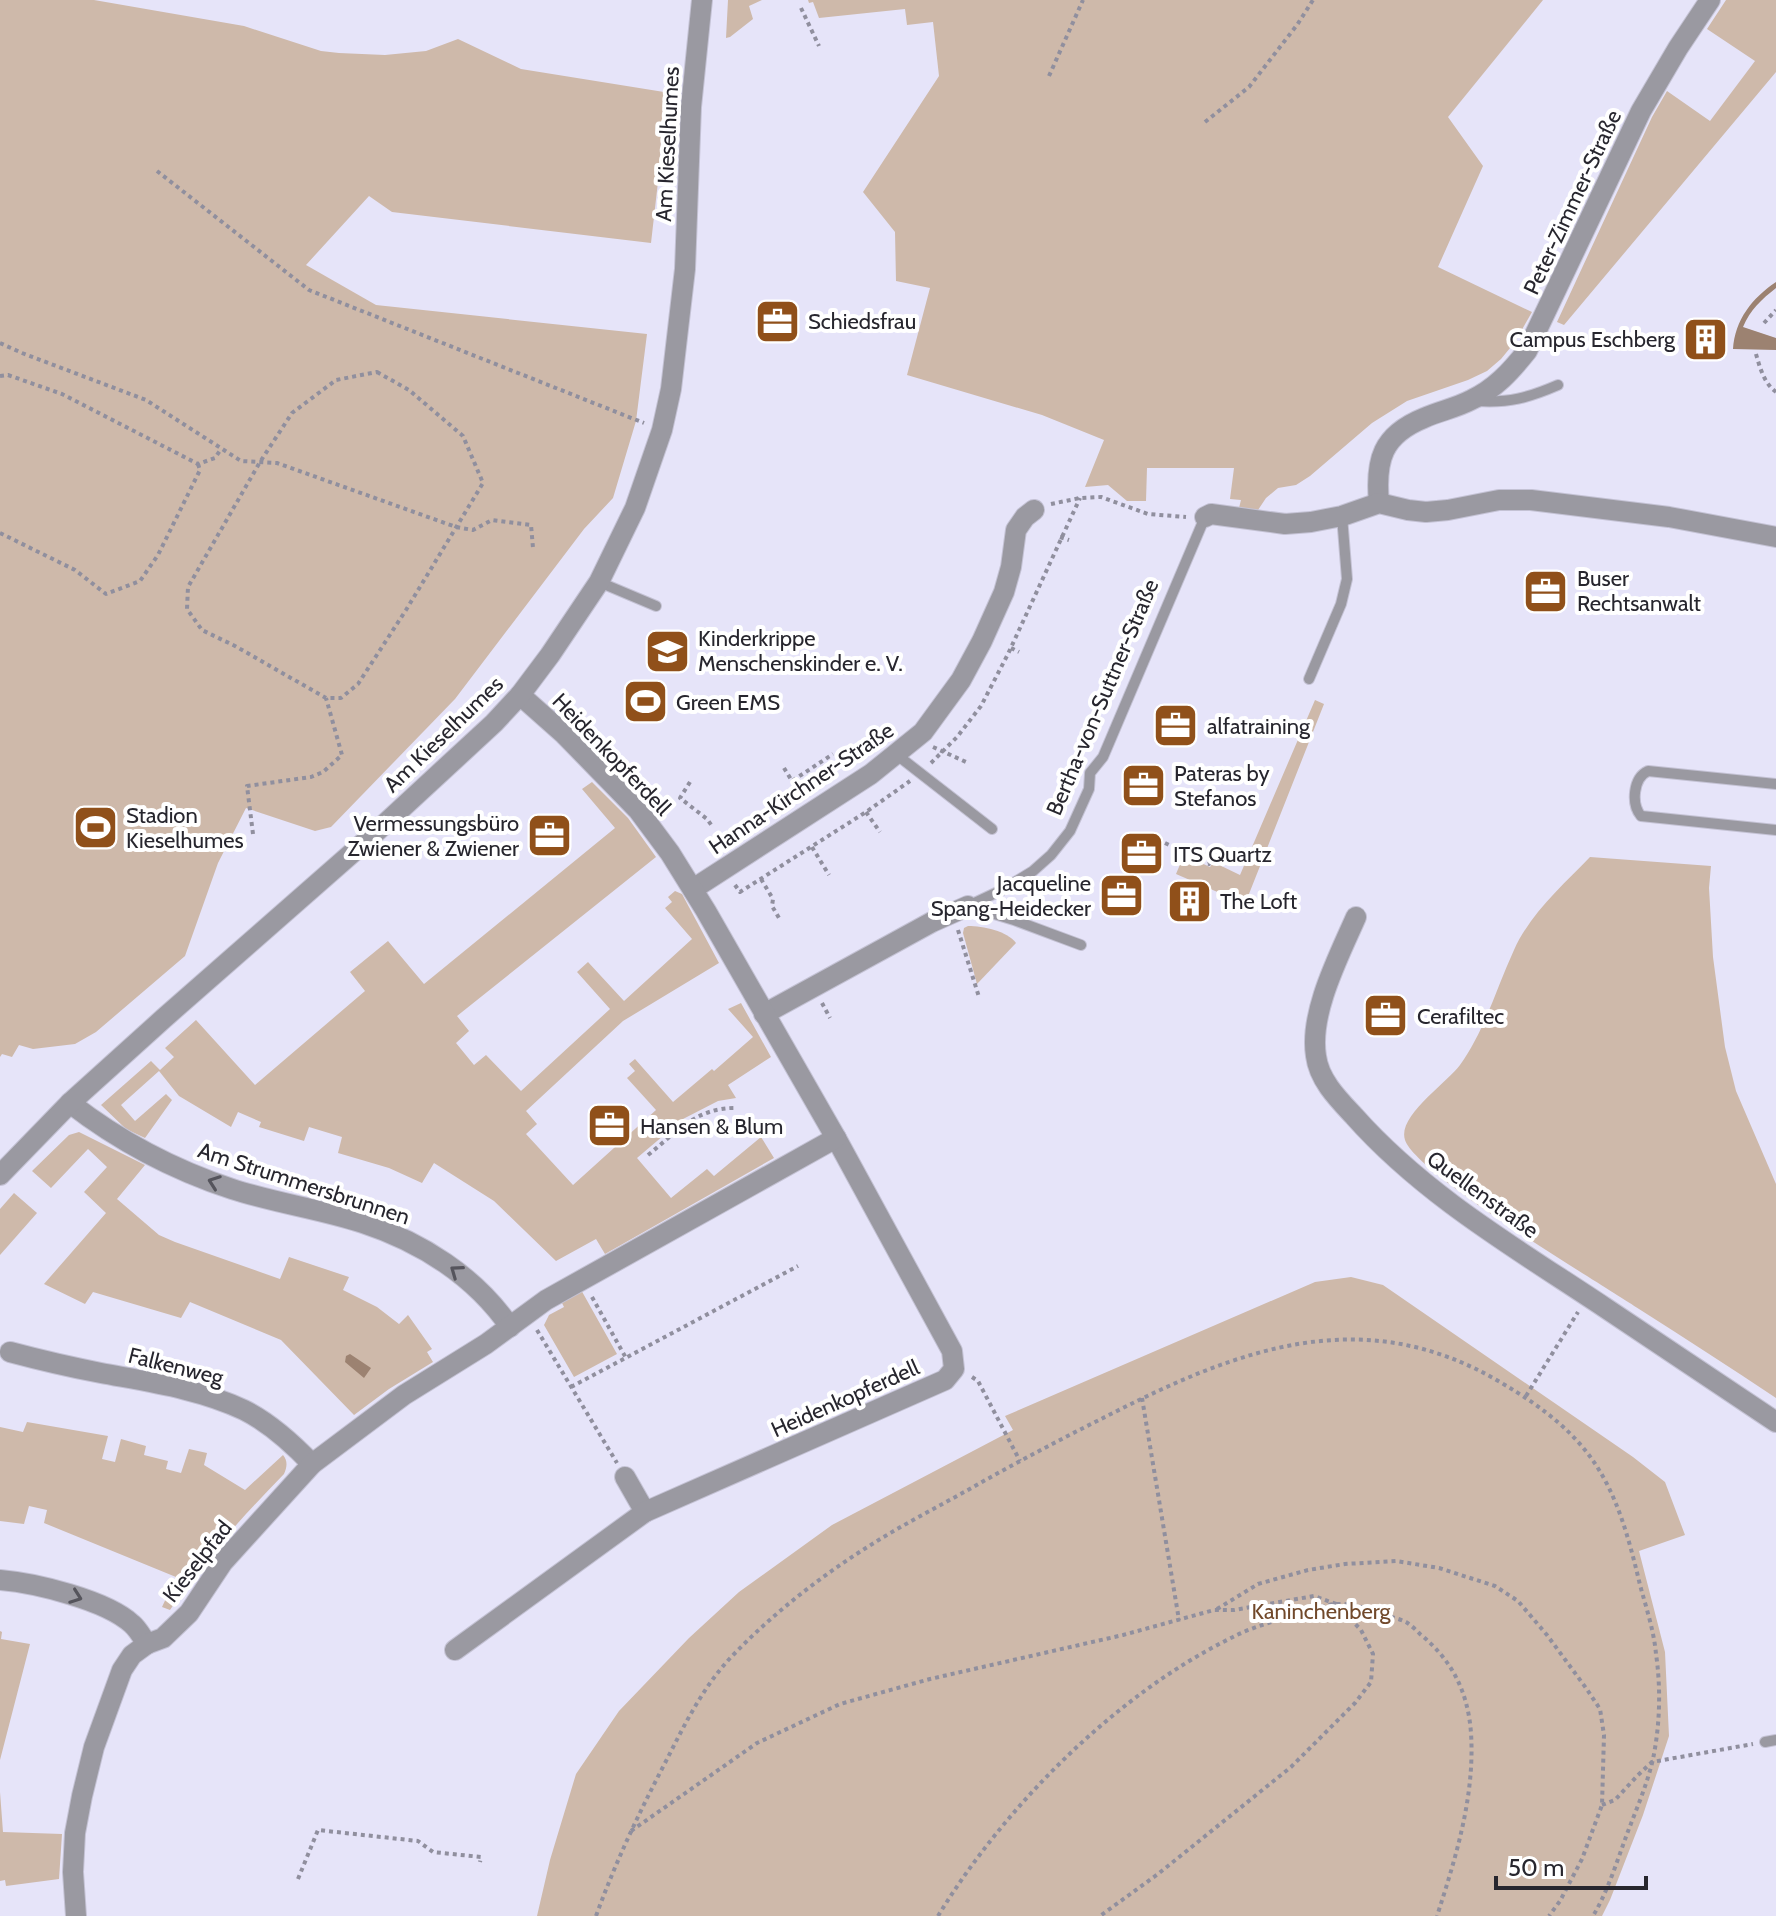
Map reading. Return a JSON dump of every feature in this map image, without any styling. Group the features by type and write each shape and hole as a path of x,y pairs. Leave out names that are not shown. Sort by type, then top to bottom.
{"street":[{"name":"Am Kieselhumes","path":"0,1175 70,1103 376,832 494,723 550,655 599,582 635,508 662,430 675,367 685,269 691,107 702,0"},
{"name":"Peter-Zimmer-Straße","path":"1379,503 1378,467 1383,449 1398,431 1471,401 1496,385 1527,351 1641,111 1710,0"},
{"path":"1205,517 1211,514 1285,524 1342,516 1379,503 1426,512 1499,500 1531,500 1669,517 1776,537"},
{"name":"Hanna-Kirchner-Straße","path":"693,889 871,774 917,738 940,710 970,663 1004,592 1016,530 1034,510"},
{"name":"Heidenkopferdell","path":"455,1650 645,1512 945,1380 954,1369 952,1351 836,1138 670,853 638,810 564,734 520,695"},
{"name":"Bertha-von-Suttner-Straße","path":"764,1014 932,922 968,906"},
{"name":"Quellenstraße","path":"1356,917 1328,981 1319,1012 1316,1055 1323,1078 1346,1108 1397,1161 1498,1237 1776,1422"},
{"name":"Am Strummersbrunnen","path":"70,1103 122,1140 200,1177 234,1189 361,1222 422,1248 476,1286 510,1327"},
{"path":"510,1327 546,1300 836,1138"},
{"name":"Kieselpfad","path":"76,1916 73,1872 75,1833 94,1747 122,1670 132,1655 147,1644 163,1638 189,1613 223,1562 312,1464 404,1395 510,1327"},
{"name":"Falkenweg","path":"10,1352 219,1400 264,1422 292,1443 312,1464"},
{"path":"625,1477 645,1512"},
{"path":"0,1580 28,1582 92,1603 134,1625 147,1644"}],"lane":[{"path":"1471,401 1501,402 1530,397 1558,385"},
{"path":"1309,679 1341,604 1347,579 1342,516"},
{"name":"Bertha-von-Suttner-Straße","path":"968,906 1033,871 1070,831 1089,789 1090,773 1103,757 1205,517"},
{"path":"599,582 656,606"},
{"path":"897,755 992,829"},
{"path":"1776,784 1648,771 1638,779 1635,805 1641,816 1776,830"},
{"path":"968,906 1081,945"}],"path":[{"path":"1049,76 1083,0"},
{"path":"1205,122 1249,87 1313,0"},
{"path":"801,8 819,46"},
{"path":"157,171 309,290 662,430"},
{"path":"1764,323 1776,310"},
{"path":"0,343 146,400 241,461 277,463 456,527 473,530 492,520 531,525 533,548"},
{"path":"1756,354 1761,372 1776,392"},
{"path":"377,372 409,390 463,436 483,483 456,527 358,684 341,698 326,698 202,630 187,609 188,587 260,462 292,413 336,380 377,372"},
{"path":"0,376 8,375 62,394 198,464 200,470 158,555 140,581 106,594 75,570 0,533"},
{"path":"198,464 215,458 221,449"},
{"path":"1034,510 1080,498 1101,497 1148,514 1205,517"},
{"path":"1060,537 1069,540"},
{"path":"1011,648 1019,652"},
{"path":"253,834 247,786 311,777 323,772 342,755 326,698"},
{"path":"917,738 966,762"},
{"path":"784,768 792,781 833,754"},
{"path":"690,782 680,798 712,826"},
{"path":"866,812 880,832"},
{"path":"1165,843 1209,864 1212,857 1219,860"},
{"path":"812,847 829,875"},
{"path":"761,879 773,899 772,906 779,918"},
{"path":"956,924 979,997"},
{"path":"648,1155 695,1117 709,1110 737,1108"},
{"path":"571,1387 798,1266"},
{"path":"583,1280 626,1358"},
{"path":"1526,1397 1588,1296"},
{"path":"528,1314 625,1477"},
{"path":"596,1916 629,1833 692,1711 712,1679 734,1654 798,1596 883,1538 1020,1461 1142,1398 1204,1370 1250,1354 1288,1345 1332,1340 1376,1341 1431,1350 1479,1370 1552,1416 1593,1458 1608,1485 1625,1526 1656,1652 1659,1719 1652,1762 1605,1892 1593,1916"},
{"path":"954,1369 978,1381 1020,1461"},
{"path":"1142,1398 1179,1620"},
{"path":"629,1833 757,1743 840,1704 1214,1610 1258,1584 1308,1570 1396,1561 1439,1568 1495,1586 1518,1601 1547,1635 1600,1709 1604,1735 1602,1805 1582,1859 1549,1916"},
{"path":"1214,1610 1234,1610 1314,1596 1336,1604 1367,1608 1406,1622 1443,1655 1456,1675 1465,1699 1471,1731 1471,1762 1466,1811 1437,1916"},
{"path":"938,1916 962,1877 1045,1778 1131,1703 1166,1676 1234,1636 1336,1604"},
{"path":"1100,1916 1158,1874 1291,1767 1355,1703 1371,1682 1373,1654 1361,1630 1336,1604"},
{"path":"1602,1805 1615,1800 1652,1762 1771,1741"},
{"path":"298,1879 318,1830 418,1841 433,1852 481,1857 480,1862"}],"green space":[{"path":"0,0 94,0 244,26 321,51 339,53 385,55 426,51 458,39 521,69 664,92 651,243 392,212 369,196 306,265 376,305 647,334 636,421 613,498 584,529 455,699 331,827 315,831 246,808 218,863 185,956 96,1032 75,1044 33,1049 19,1045 12,1057 2,1054 0,1057"},
{"path":"728,0 762,0 749,6 753,19 726,38"},
{"path":"808,0 1543,0 1448,117 1483,166 1438,267 1532,312 1515,342 1487,371 1407,401 1372,423 1310,476 1296,485 1278,488 1258,510 1239,508 1241,500 1230,499 1234,468 1147,468 1146,501 1127,501 1108,485 1085,487 1104,440 1042,415 907,375 930,288 896,281 895,232 863,192 939,76 933,22 907,25 905,9 819,18 813,2 809,3"},
{"path":"1726,0 1776,0 1776,72 1564,325 1557,322 1667,91 1710,121 1755,61 1707,29"},
{"path":"1315,700 1324,704 1245,904 1176,874 1184,855 1210,867 1213,862 1240,875"},
{"path":"592,782 628,818 656,857 457,1016 469,1031 456,1043 474,1065 486,1055 521,1091 610,1009 577,972 588,962 624,1001 692,939 665,908 672,902 668,897 675,891 682,894 719,963 623,1021 526,1111 537,1124 526,1134 573,1185 656,1110 627,1078 635,1071 629,1064 635,1059 673,1102 753,1037 728,1009 741,1003 771,1057 728,1085 736,1098 718,1101 683,1119 637,1158 671,1198 707,1169 714,1176 761,1137 774,1158 605,1254 596,1239 556,1261 494,1201 434,1163 422,1183 389,1168 338,1153 342,1137 309,1127 304,1141 259,1127 261,1122 238,1112 231,1127 179,1096 159,1071 121,1105 135,1121 166,1094 172,1100 145,1138 126,1129 101,1105 151,1061 160,1070 174,1057 165,1048 196,1020 255,1085 365,991 350,972 388,941 424,984 615,828 582,789"},
{"path":"1590,857 1711,866 1709,888 1713,957 1725,1047 1736,1091 1776,1184 1776,1398 1474,1202 1417,1156 1405,1140 1408,1121 1415,1110 1454,1072 1469,1052 1514,950 1529,924"},
{"path":"968,926 994,930 1016,943 977,984 963,933"},
{"path":"79,1132 145,1165 117,1199 159,1235 280,1279 289,1257 349,1277 343,1290 377,1307 399,1324 408,1315 432,1349 427,1352 433,1362 354,1415 281,1340 190,1302 181,1318 93,1292 85,1304 44,1284 106,1213 84,1192 107,1167 88,1149 51,1188 32,1171 69,1135"},
{"path":"14,1193 37,1213 0,1255 0,1209"},
{"name":"Kaninchenberg","path":"1351,1277 1383,1285 1665,1482 1685,1535 1639,1551 1665,1652 1669,1736 1643,1815 1602,1916 537,1916 576,1774 619,1711 689,1638 739,1592 832,1525 1013,1430 1005,1416 1315,1282"},
{"path":"580,1288 617,1354 574,1377 544,1325 549,1315 564,1307 560,1299"},
{"path":"27,1422 108,1436 102,1459 115,1462 121,1439 146,1446 144,1455 168,1461 166,1469 181,1473 189,1449 207,1453 204,1465 245,1490 283,1455 286,1466 284,1474 209,1556 170,1610 162,1607 176,1577 44,1523 47,1510 29,1506 24,1524 0,1521 0,1427 23,1432"},
{"path":"0,1631 1,1639 30,1644 0,1760"},
{"path":"0,1792 3,1832 62,1834 59,1879 6,1886 5,1880 0,1881"}],"shaded area":[{"path":"1776,282 1776,288 1757,305 1743,327 1776,338 1776,350 1733,349 1737,329 1746,311 1759,295"},
{"path":"350,1354 371,1368 364,1378 345,1362"}],"place":[{"name":"Schiedsfrau","path":"777,321"},
{"name":"Campus Eschberg","path":"1706,339"},
{"name":"Buser Rechtsanwalt","path":"1546,591"},
{"name":"Kinderkrippe Menschenskinder e. V.","path":"667,651"},
{"name":"Green EMS","path":"645,702"},
{"name":"alfatraining","path":"1176,726"},
{"name":"Pateras by Stefanos","path":"1143,786"},
{"name":"Stadion Kieselhumes","path":"95,828"},
{"name":"Vermessungsbüro Zwiener & Zwiener","path":"550,836"},
{"name":"ITS Quartz","path":"1142,854"},
{"name":"Jacqueline Spang-Heidecker","path":"1122,896"},
{"name":"The Loft","path":"1189,901"},
{"name":"Cerafiltec","path":"1386,1016"},
{"name":"Hansen & Blum","path":"609,1126"}]}
